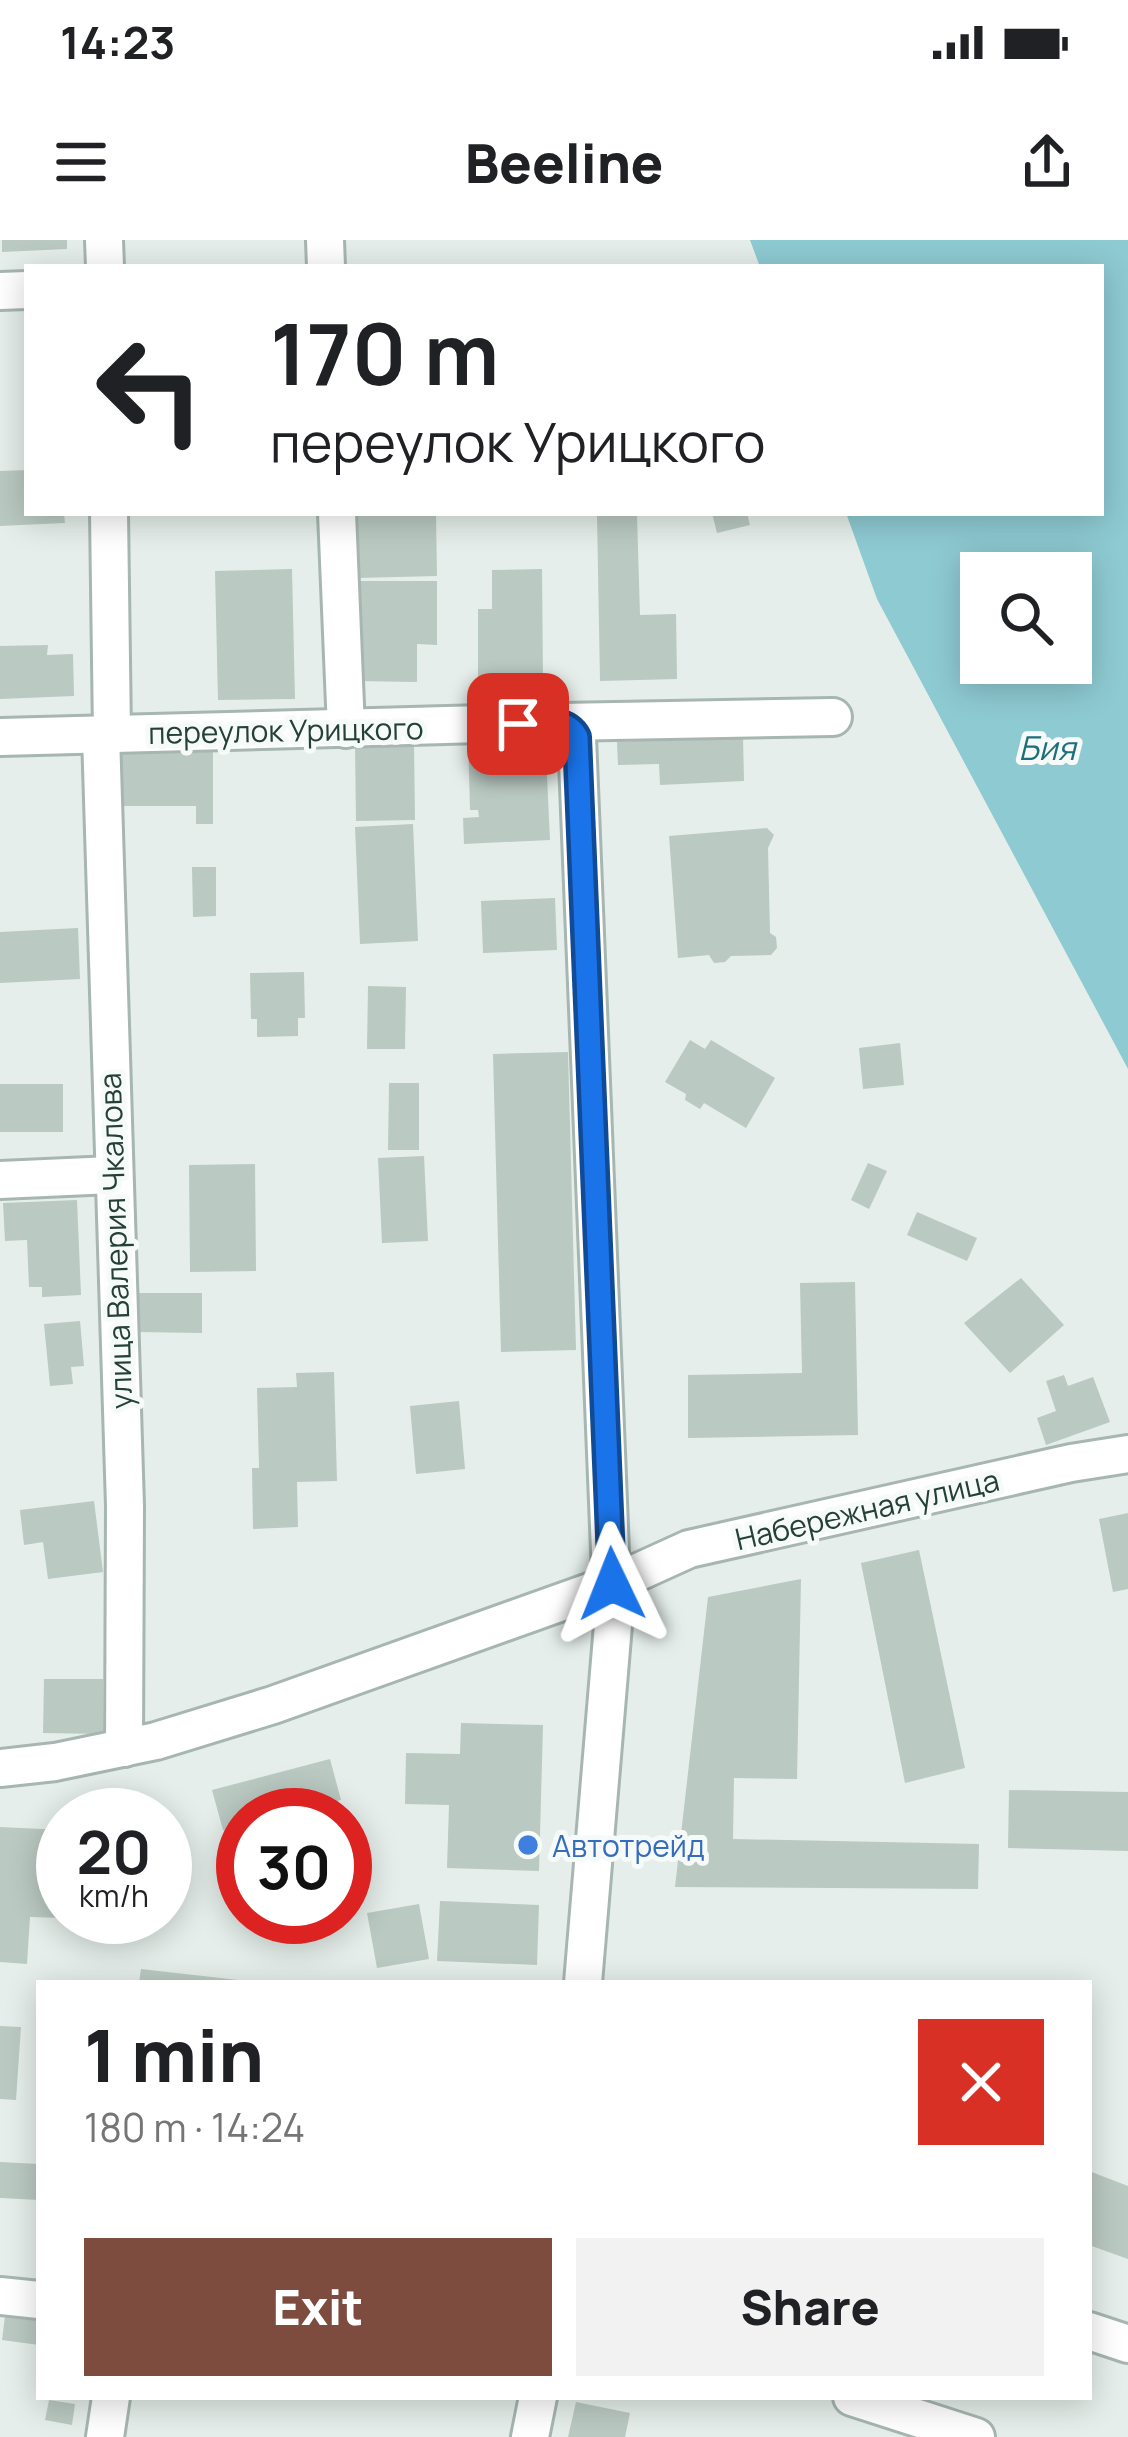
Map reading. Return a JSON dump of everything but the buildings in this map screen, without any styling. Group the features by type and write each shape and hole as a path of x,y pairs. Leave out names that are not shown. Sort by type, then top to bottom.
{"street":[{"name":"улица Валерия Чкалова","path":"109,516 112,1175 125,1506 124,1748"},
{"path":"337,516 346,729"},
{"name":"переулок Урицкого","path":"0,737 832,717"},
{"path":"566,725 577,737 613,1625 583,1980"},
{"path":"0,1180 112,1175"},
{"name":"Набережная улица","path":"0,1768 156,1742 361,1676 612,1584 689,1549 1128,1454"},
{"path":"0,2296 36,2300"},
{"path":"1092,2332 1128,2344"},
{"path":"105,2437 111,2400"},
{"path":"530,2437 537,2400"},
{"path":"866,2400 961,2420"}],"water":[{"name":"Бия","path":"750,240 1128,240 1128,1069 877,599 847,516 1104,516 1104,264 759,264"}],"place":[{"name":"Автотрейд","path":"528,1845"}],"route":[{"path":"518,724 561,722 577,737 612,1584"}]}
